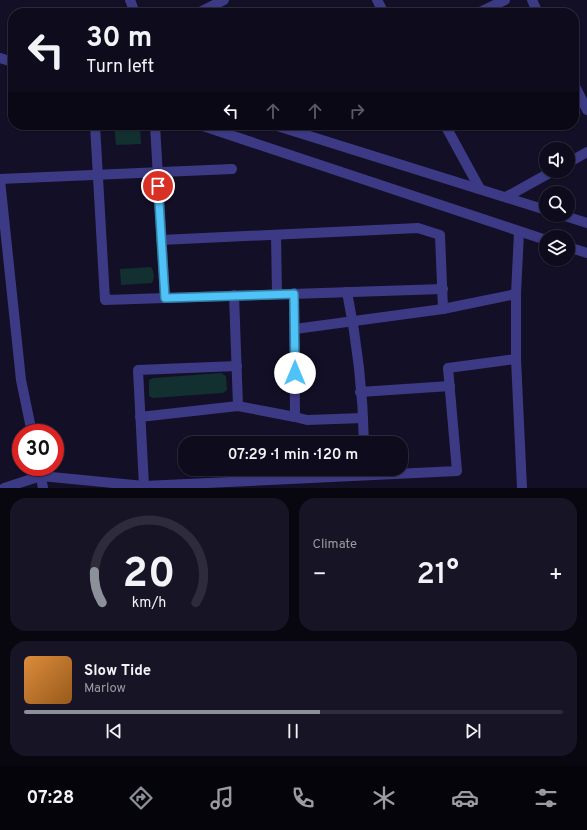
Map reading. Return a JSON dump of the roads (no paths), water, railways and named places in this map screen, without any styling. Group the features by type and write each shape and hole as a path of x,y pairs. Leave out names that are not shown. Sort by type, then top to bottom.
{"street":[{"path":"208,8 224,0"},
{"path":"488,8 505,0"},
{"path":"579,94 587,110"},
{"path":"95,130 105,300 443,289"},
{"path":"155,130 165,298"},
{"path":"215,130 539,238"},
{"path":"290,130 539,208"},
{"path":"448,130 480,189"},
{"path":"575,159 587,152"},
{"path":"30,424 21,380 0,179 232,169"},
{"path":"506,197 540,178"},
{"path":"575,219 587,223"},
{"path":"161,240 418,228 440,235 443,309"},
{"path":"519,232 516,294 516,359 522,488"},
{"path":"276,235 277,294"},
{"path":"575,249 587,253"},
{"path":"347,292 353,322 364,436"},
{"path":"294,294 295,417"},
{"path":"295,329 443,309 516,294"},
{"path":"234,296 238,406"},
{"path":"408,472 457,471 448,368 516,359"},
{"path":"144,486 138,370 237,366"},
{"path":"360,392 450,386"},
{"path":"140,417 238,406 307,420 363,418"},
{"path":"64,475 144,486 307,483 343,476"},
{"path":"4,488 31,476"},
{"path":"41,476 43,488"}]}
